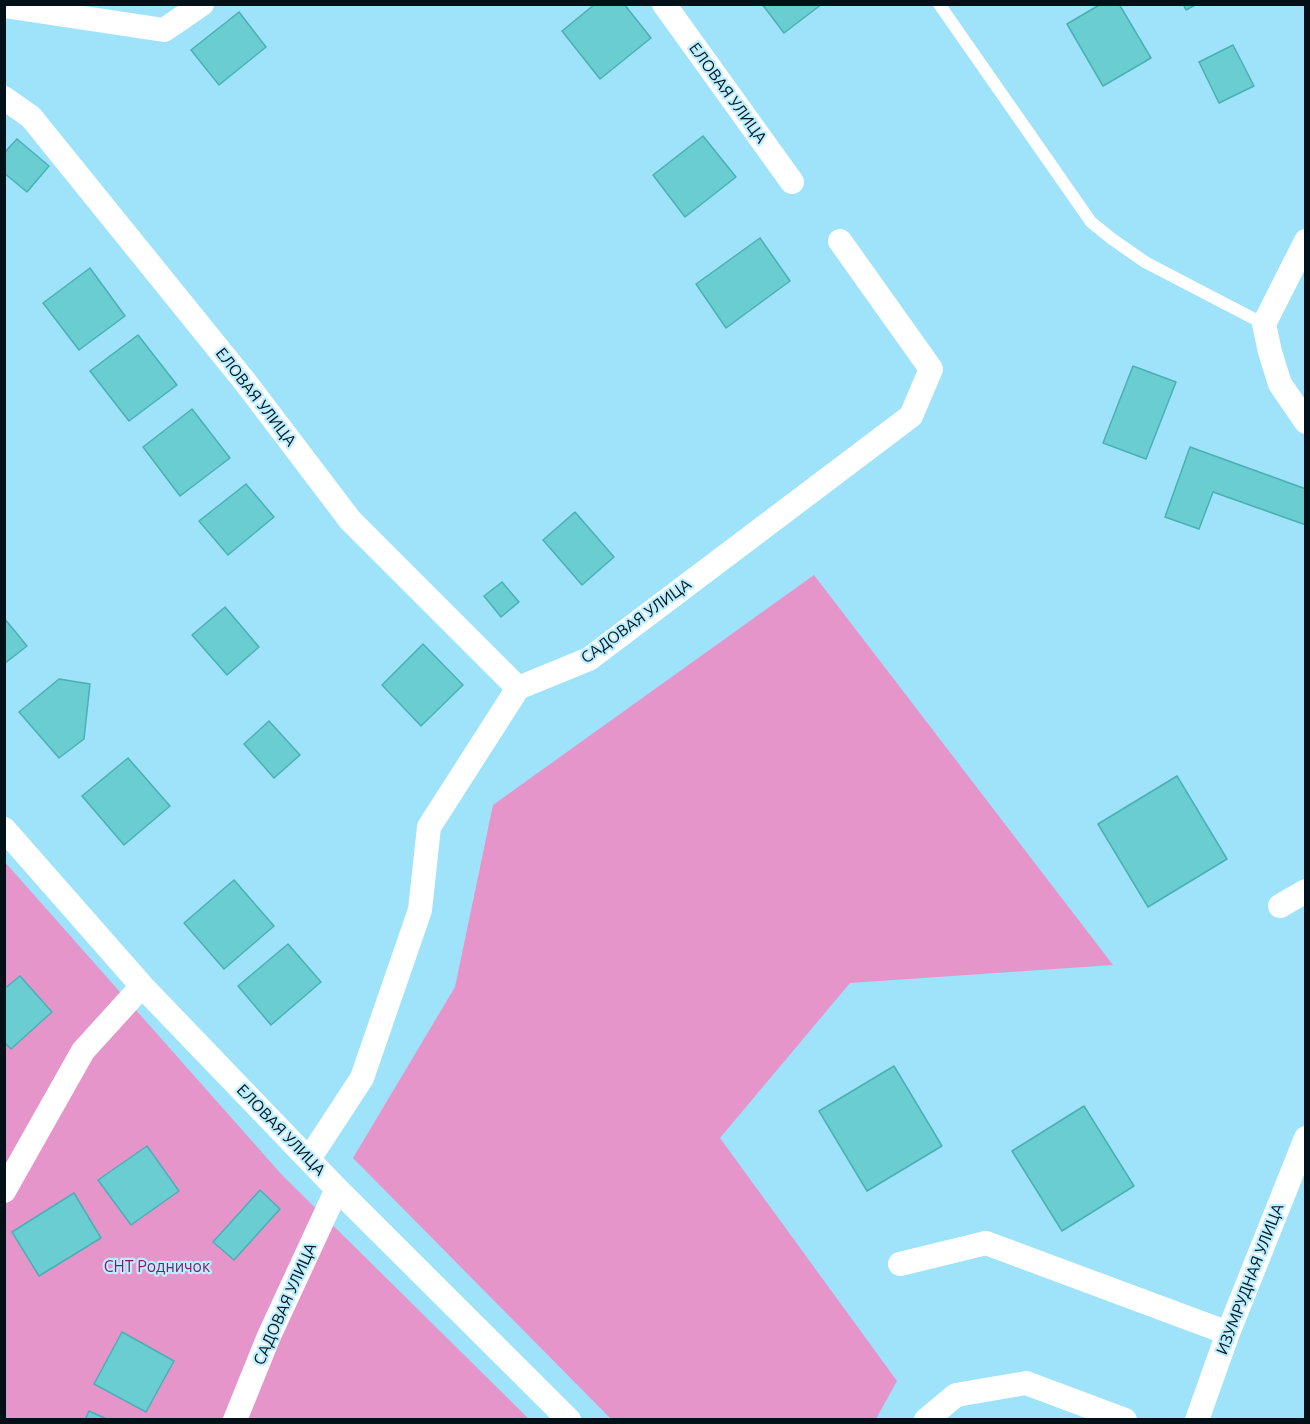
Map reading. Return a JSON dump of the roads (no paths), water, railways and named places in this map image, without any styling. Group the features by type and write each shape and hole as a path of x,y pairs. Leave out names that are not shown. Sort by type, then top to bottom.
{"street":[{"path":"4,6 164,30 202,4"},
{"name":"ЕЛОВАЯ УЛИЦА","path":"664,4 792,182"},
{"name":"ЕЛОВАЯ УЛИЦА","path":"4,98 31,117 246,383 350,520 518,688"},
{"name":"САДОВАЯ УЛИЦА","path":"518,688 589,659 911,416 931,369 840,240"},
{"path":"1305,241 1264,324 1280,384 1305,422"},
{"path":"309,1159 362,1078 420,910 429,827 518,688"},
{"name":"ЕЛОВАЯ УЛИЦА","path":"4,829 142,986 337,1189 569,1419"},
{"path":"1280,906 1305,891"},
{"path":"4,1191 83,1051 142,986"},
{"name":"ИЗУМРУДНАЯ УЛИЦА","path":"1197,1419 1228,1333 1305,1138"},
{"name":"САДОВАЯ УЛИЦА","path":"235,1419 269,1336 337,1189"},
{"path":"900,1264 986,1243 1228,1333"},
{"path":"926,1419 956,1395 1026,1383 1125,1419"}],"lane":[{"path":"939,4 1091,222 1145,262 1264,324"}],"park label":[{"name":"СНТ Родничок","path":"157,1267"}]}
